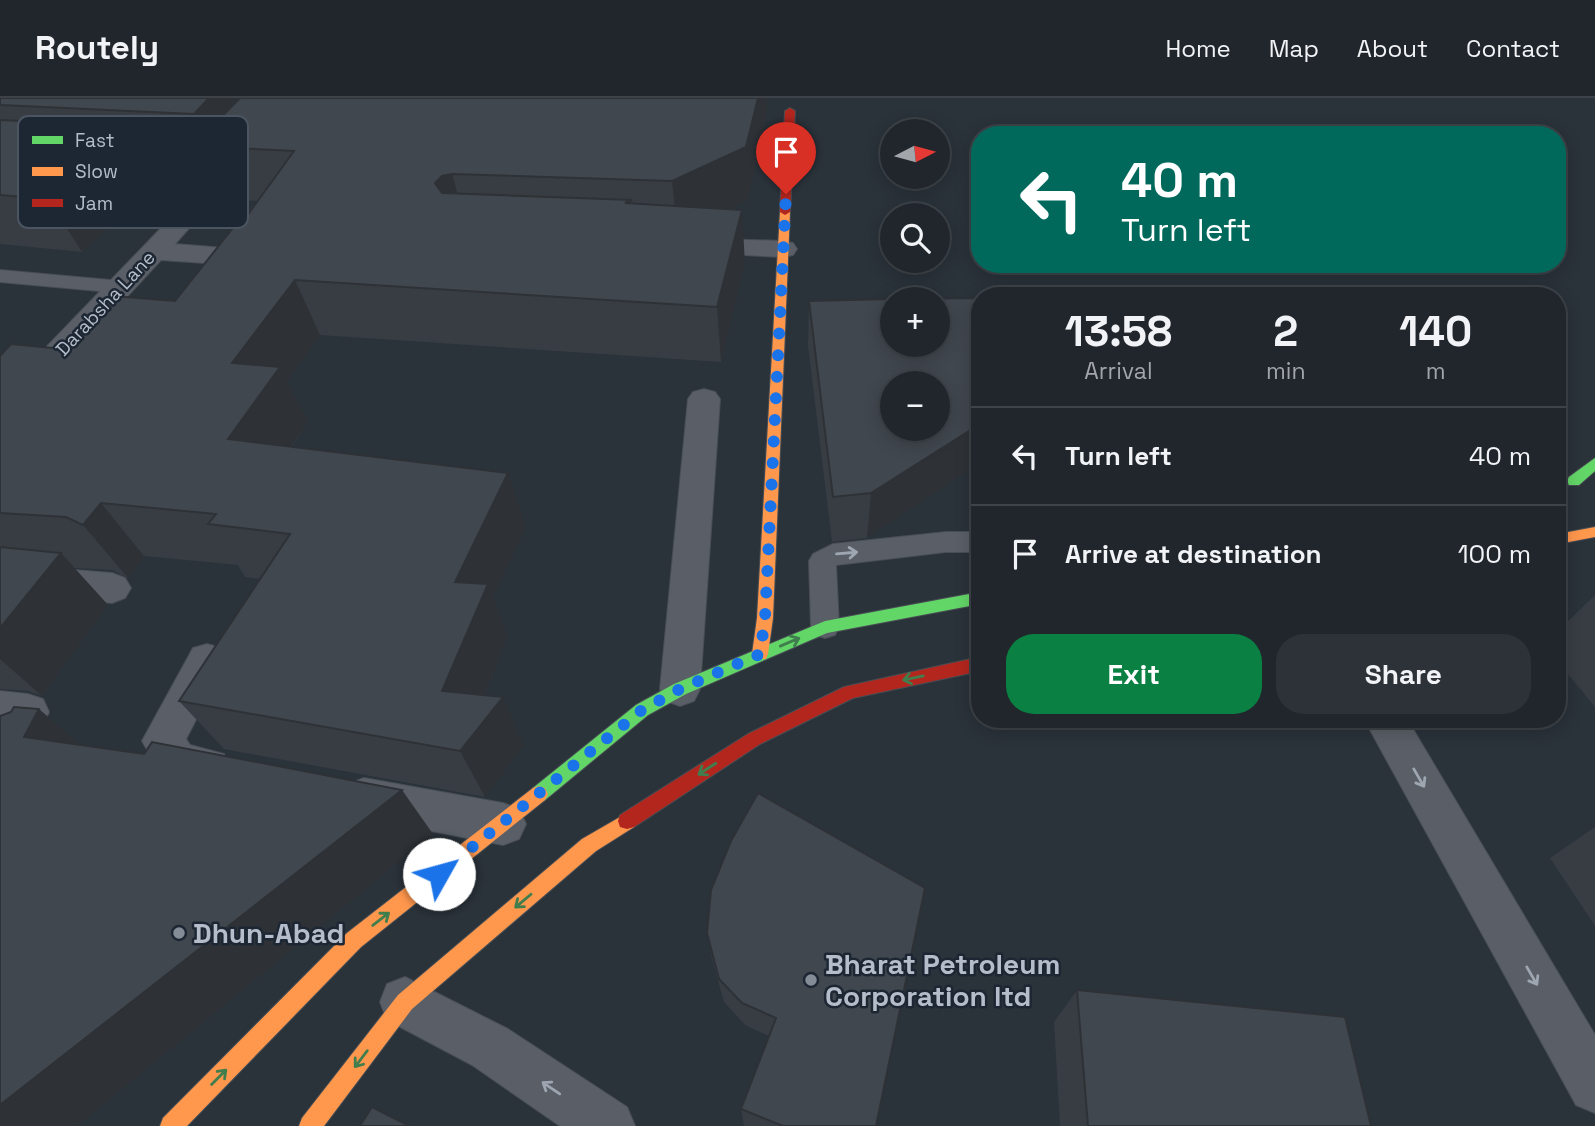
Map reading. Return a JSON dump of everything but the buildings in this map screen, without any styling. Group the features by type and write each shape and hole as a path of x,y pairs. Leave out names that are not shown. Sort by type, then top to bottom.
{"main road":[{"path":"760,654 765,618 790,111"},
{"path":"1574,481 1595,463"},
{"path":"1566,483 1595,477"},
{"path":"1566,537 1595,532"},
{"path":"171,1126 354,940 503,824 541,790 642,710 680,689 825,627 971,600"},
{"path":"310,1126 405,1002 589,845 754,739 850,692 971,666"}],"street":[{"name":"Darabsha Lane","path":"248,142 294,98"},
{"name":"Darabsha Lane","path":"0,414 121,286 171,228"},
{"path":"659,245 783,249"},
{"path":"153,251 262,259"},
{"path":"680,689 704,399"},
{"path":"0,578 112,588"},
{"path":"208,658 163,741 177,762 245,775"},
{"path":"1390,728 1595,1086"},
{"path":"327,791 503,824"},
{"path":"405,1002 491,1047 608,1126"}],"lane":[{"path":"0,276 121,286"},
{"path":"825,627 822,561 833,554 971,541"}],"traffic: fast":[{"path":"1574,481 1595,463"},
{"path":"539,794 642,710 680,689 825,627 971,600"}],"traffic: slow":[{"path":"760,654 765,618 785,212"},
{"path":"1566,537 1595,532"},
{"path":"171,1126 354,940 539,794"},
{"path":"310,1126 405,1002 589,845 627,821"}],"traffic: jam":[{"path":"785,212 790,111"},
{"path":"627,821 754,739 850,692 971,666"}],"place":[{"name":"Dhun-Abad","path":"179,933"},
{"name":"Bharat Petroleum Corporation ltd","path":"811,980"}],"route":[{"path":"439,874 642,710 680,689 760,654 765,618 786,194"}]}
